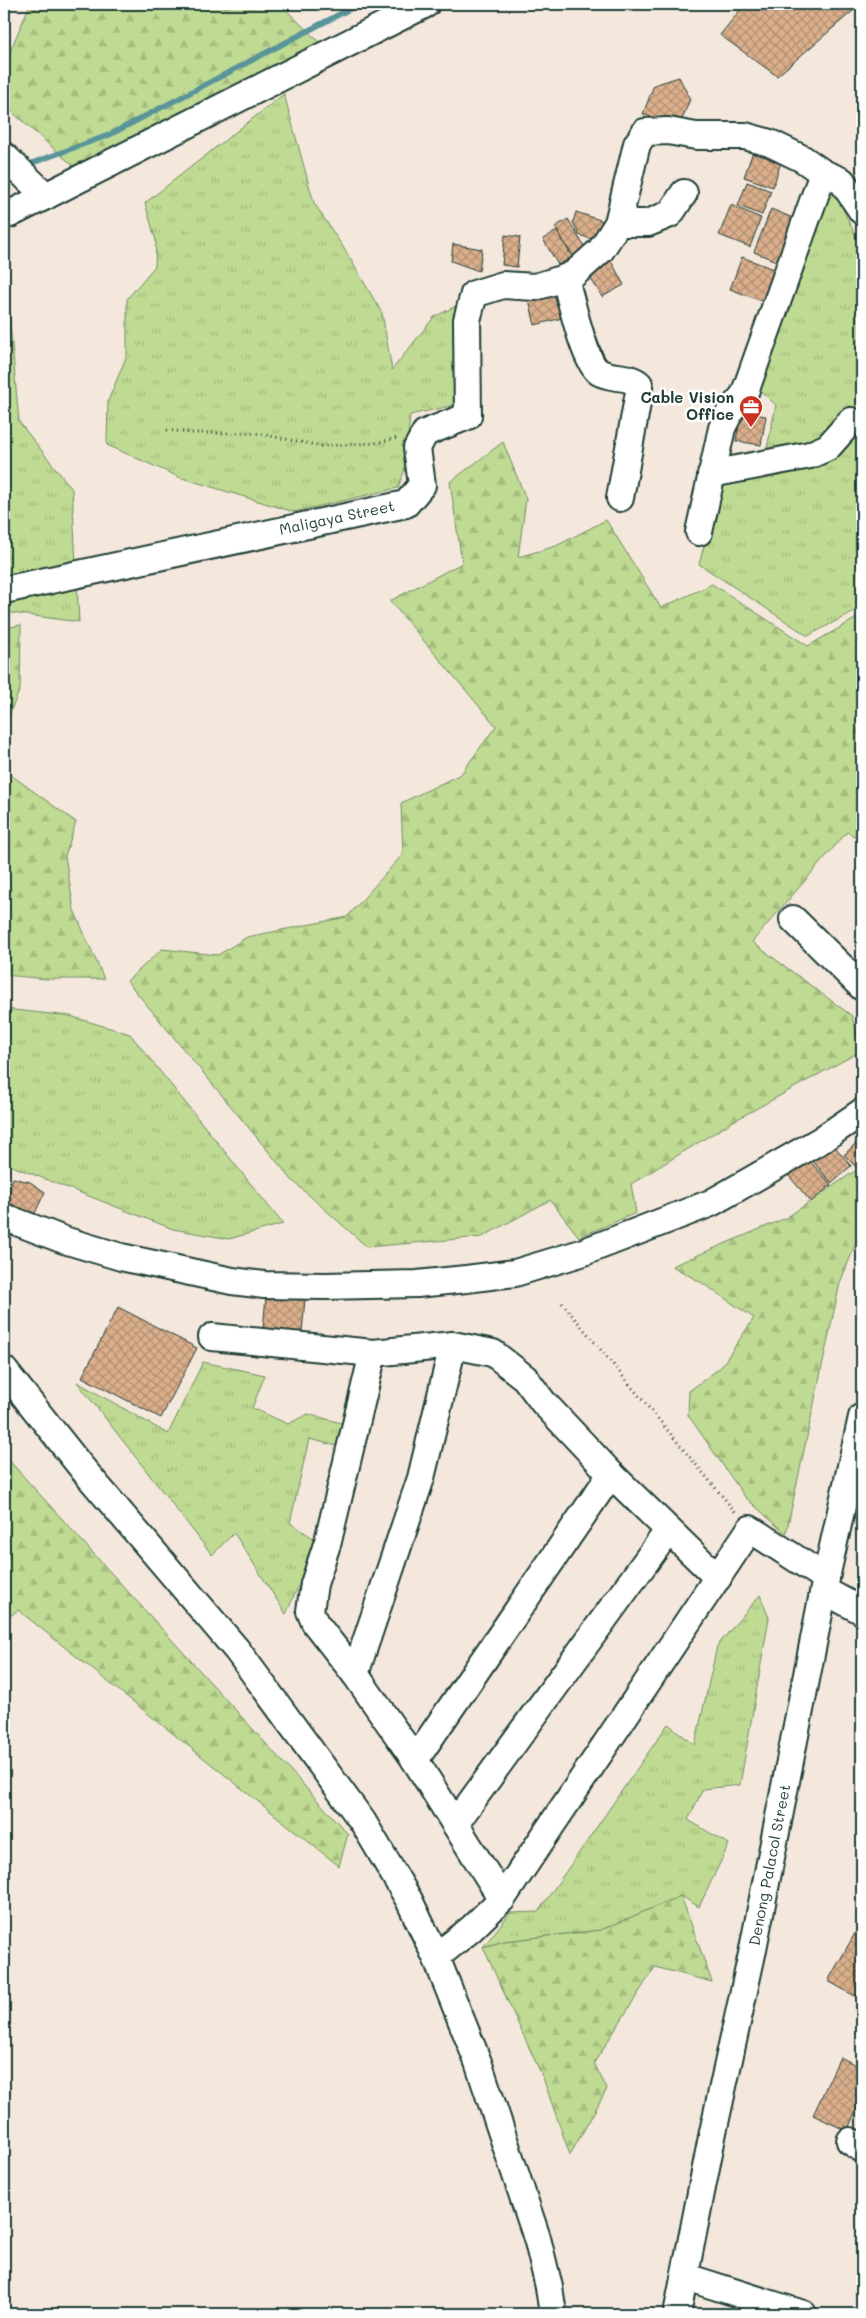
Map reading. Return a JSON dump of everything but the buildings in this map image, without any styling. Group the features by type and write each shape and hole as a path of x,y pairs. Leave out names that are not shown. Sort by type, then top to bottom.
{"street":[{"path":"4,216 426,4"},
{"path":"425,432 468,416 467,320 474,294 503,285 536,287 565,278 574,274 601,250 618,223 637,144 645,132 668,131 696,136 745,136 770,143 803,159 823,173 842,181 862,210"},
{"path":"14,165 46,196"},
{"path":"699,532 710,474 722,428 730,410 744,395 823,173"},
{"path":"618,223 648,223 670,214 684,193"},
{"path":"565,278 589,362 600,373 633,379 638,384 639,392 620,498"},
{"path":"710,474 810,455 828,447 851,421"},
{"name":"Maligaya Street","path":"4,590 406,504 422,485 417,448 425,432"},
{"path":"792,919 862,987"},
{"path":"4,1217 64,1240 121,1257 232,1281 264,1285 324,1286 417,1284 466,1279 514,1273 581,1253 711,1203 821,1140 862,1112"},
{"path":"212,1337 373,1353 453,1345 494,1353 525,1378 543,1402 611,1474 718,1578"},
{"path":"355,1674 421,1478 453,1345"},
{"path":"373,1353 328,1541 314,1584 310,1611 315,1623 355,1674 416,1760 502,1899"},
{"path":"4,1370 82,1468 237,1650 363,1822 409,1900 436,1957 478,2062 537,2238 549,2287 553,2314"},
{"name":"Denong Palacol Street","path":"677,2314 826,1584 862,1417"},
{"path":"416,1760 611,1474"},
{"path":"436,1957 471,1929 502,1899 750,1529 862,1611"},
{"path":"455,1824 668,1531"},
{"path":"686,2277 803,2314"}],"path":[{"path":"167,430 190,433 255,433 321,446 375,443 425,432"},
{"path":"562,1303 750,1529"}],"green space":[{"path":"30,4 280,4 320,43 77,169 4,105 4,66"},
{"path":"284,94 314,203 345,250 382,313 392,370 434,317 456,306 459,404 410,415 405,469 398,488 294,512 179,477 107,445 108,401 127,355 127,299 155,266 156,241 145,203"},
{"path":"4,183 9,187 6,276 4,277"},
{"path":"830,192 840,203 862,249 862,607 808,636 699,564 722,483 761,477 776,405 759,390"},
{"path":"4,288 7,288 19,422 72,489 79,622 4,612"},
{"path":"503,442 526,499 518,557 556,546 606,520 661,608 712,584 808,646 862,615 862,840 847,832 752,942 852,1016 861,1051 732,1122 631,1184 636,1213 579,1237 550,1200 482,1237 367,1247 292,1180 127,981 162,949 218,955 247,937 347,917 403,854 401,803 461,774 496,726 390,601 462,563 450,482"},
{"path":"21,625 20,689 4,727 4,628"},
{"path":"4,770 76,822 65,856 74,910 104,979 48,979 4,975"},
{"path":"4,1009 70,1016 130,1034 283,1224 229,1239 173,1229 4,1163"},
{"path":"862,1168 862,1228 840,1283 786,1534 745,1497 688,1415 689,1391 721,1367 754,1318 702,1283 672,1266 786,1218"},
{"path":"203,1362 265,1375 252,1408 288,1424 308,1414 345,1424 341,1447 309,1439 290,1523 318,1541 286,1614 234,1533 212,1555 77,1382 168,1434"},
{"path":"4,1455 348,1834 339,1866 18,1610 4,1621"},
{"path":"760,1595 769,1618 740,1785 703,1789 688,1820 729,1844 699,1907 681,1896 601,1930 505,1941 483,1947 510,1913 538,1912 668,1724 695,1745 717,1646"},
{"path":"681,1896 712,1982 655,1967 594,2063 607,2089 570,2155 543,2078 483,1947 505,1941 601,1930"}],"waterway":[{"path":"24,166 109,135 359,4"}],"place":[{"name":"Cable Vision Office","path":"751,428"}]}
